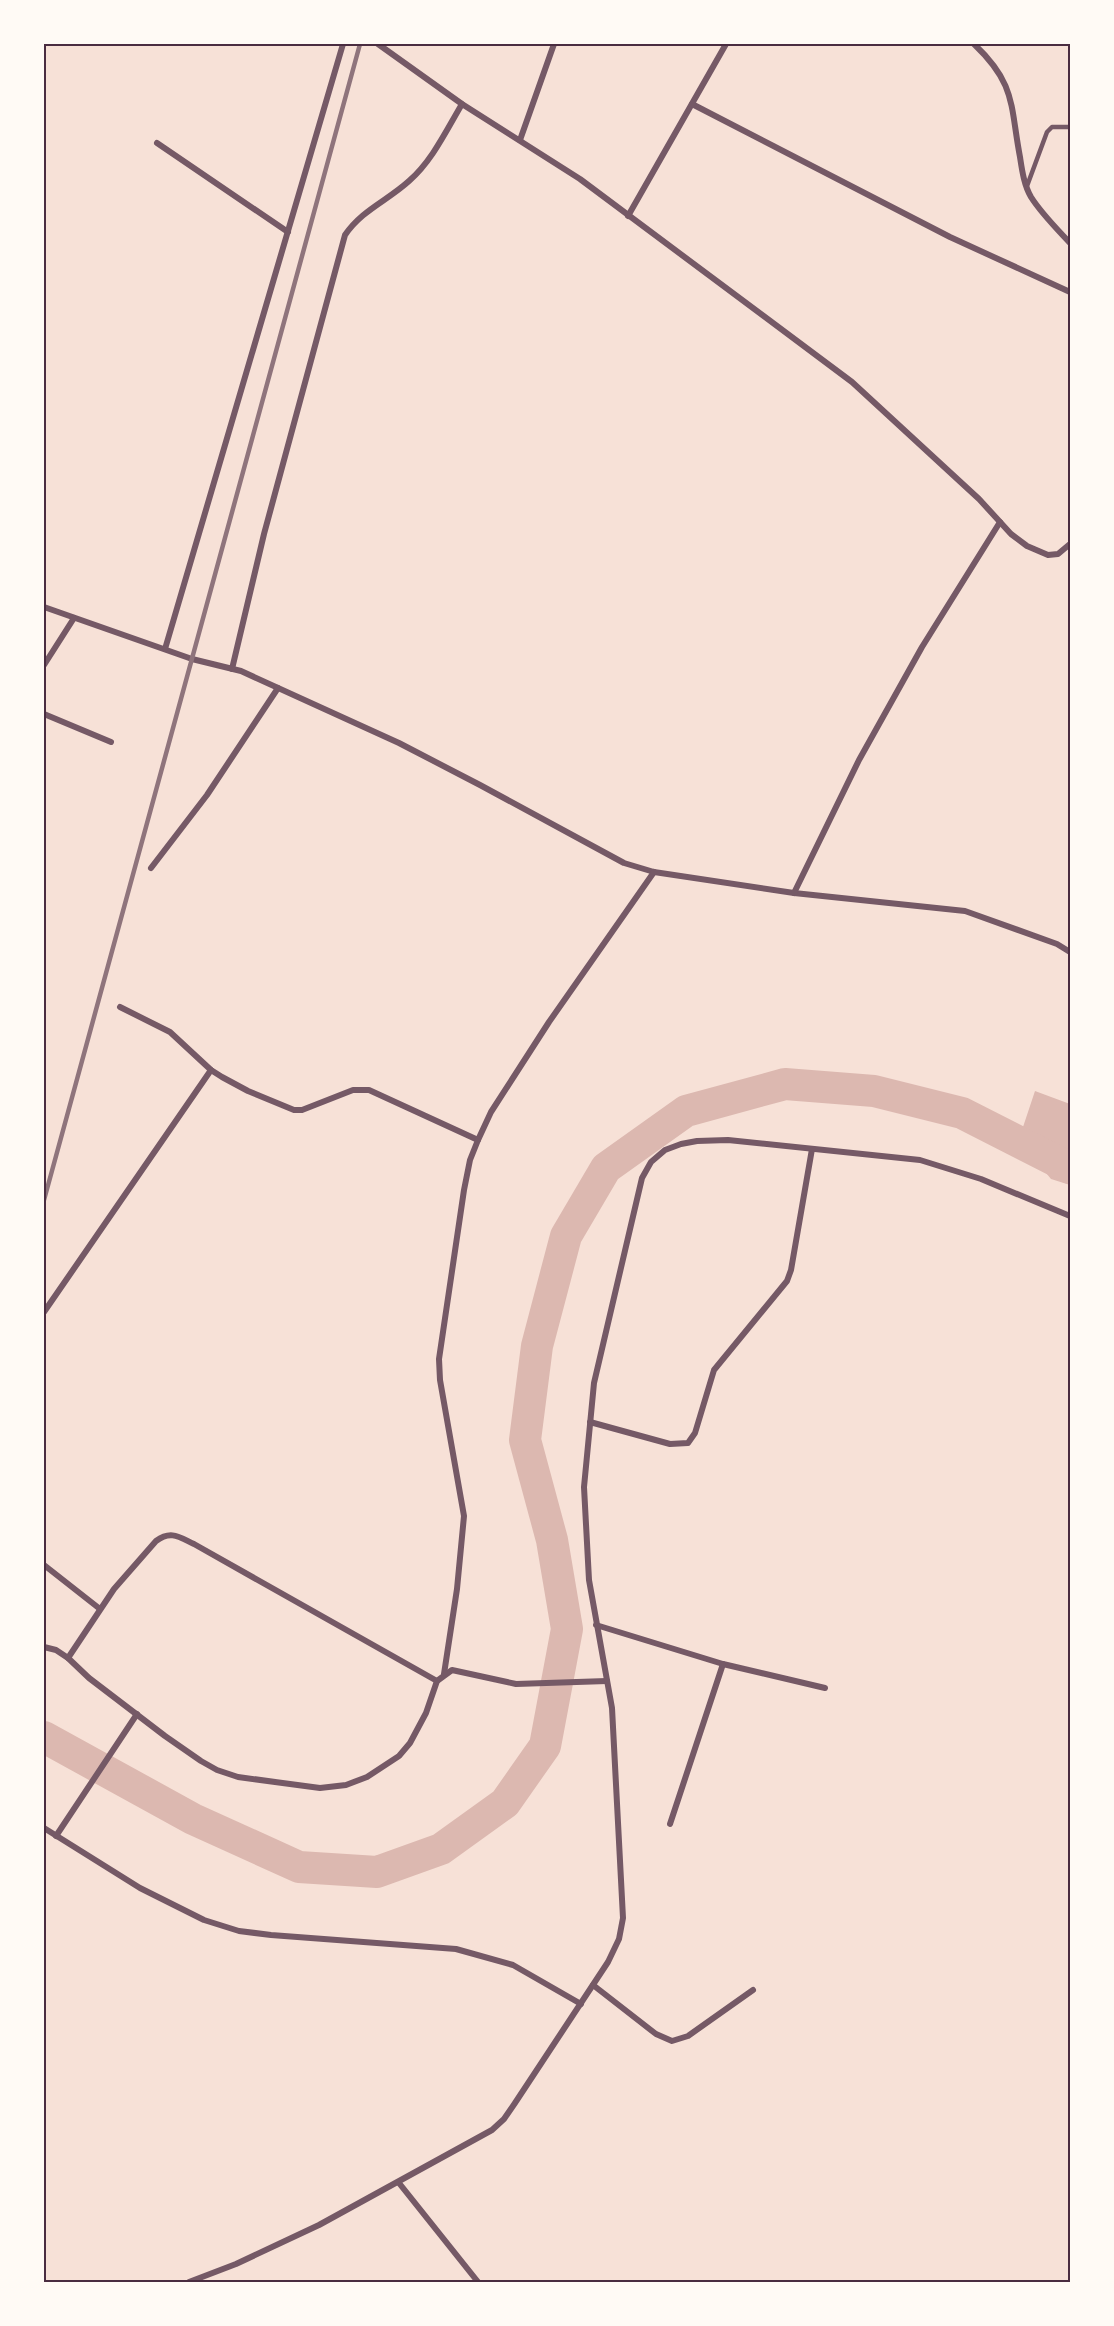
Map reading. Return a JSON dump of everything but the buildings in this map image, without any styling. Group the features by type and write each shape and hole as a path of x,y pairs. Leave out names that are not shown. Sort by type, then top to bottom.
{"street":[{"path":"165,649 343,44"},
{"path":"378,44 462,104 580,179 852,382 979,499 1011,534 1040,554 1058,554 1071,544"},
{"path":"520,140 554,44"},
{"path":"628,216 726,44"},
{"path":"975,44 1002,75 1010,93 1018,151 1031,197 1071,243"},
{"path":"232,669 264,534 345,235 360,215 408,182 424,165 462,104"},
{"path":"692,104 950,237 1071,292"},
{"path":"157,143 288,232"},
{"path":"794,893 864,750 922,646 1000,522"},
{"path":"44,607 192,659 232,669 278,688 430,759 624,863 654,872 794,893 964,910 1057,944 1071,952"},
{"path":"44,665 74,618"},
{"path":"151,868 207,795 278,688"},
{"path":"44,714 111,742"},
{"path":"444,1674 457,1589 464,1516 440,1380 439,1359 470,1160 490,1112 549,1022 654,872"},
{"path":"120,1006 170,1032 211,1070 248,1091 294,1110 302,1110 353,1090 369,1090 477,1140"},
{"path":"44,1312 211,1070"},
{"path":"189,2283 308,2230 474,2141 504,2119 581,2004 619,1939 623,1918 612,1708 589,1580 584,1487 594,1383 642,1178 651,1162 664,1150 681,1144 728,1140 920,1160 981,1179 1071,1216"},
{"path":"590,1422 670,1444 687,1443 695,1433 714,1370 787,1281 791,1270 812,1149"},
{"path":"69,1658 114,1589 156,1541 165,1535 173,1534 195,1544 437,1681"},
{"path":"44,1565 100,1608"},
{"path":"597,1625 723,1664 825,1688"},
{"path":"44,1647 56,1650 69,1658 89,1678 201,1761 217,1770 238,1777 320,1788 345,1785 366,1777 399,1756 410,1743 426,1713 437,1681 452,1670 516,1684 607,1681"},
{"path":"670,1824 723,1664"},
{"path":"56,1836 137,1714"},
{"path":"44,1828 140,1888 204,1920 240,1931 271,1935 456,1949 488,1956 513,1965 581,2004"},
{"path":"593,1985 656,2034 672,2041 688,2036 753,1990"},
{"path":"399,2182 451,2252 478,2283"}],"lane":[{"path":"1027,186 1047,132 1052,128 1071,128"}],"shaded area":[{"path":"1035,1091 1070,1104 1070,1185 1051,1179 1026,1148 1023,1127"}],"waterway":[{"path":"44,1737 193,1819 299,1867 377,1872 441,1849 505,1803 545,1746 567,1629 552,1540 525,1440 537,1346 566,1236 606,1168 686,1111 785,1084 874,1091 962,1113 1070,1168"}],"railway":[{"path":"44,1200 360,44"}]}
